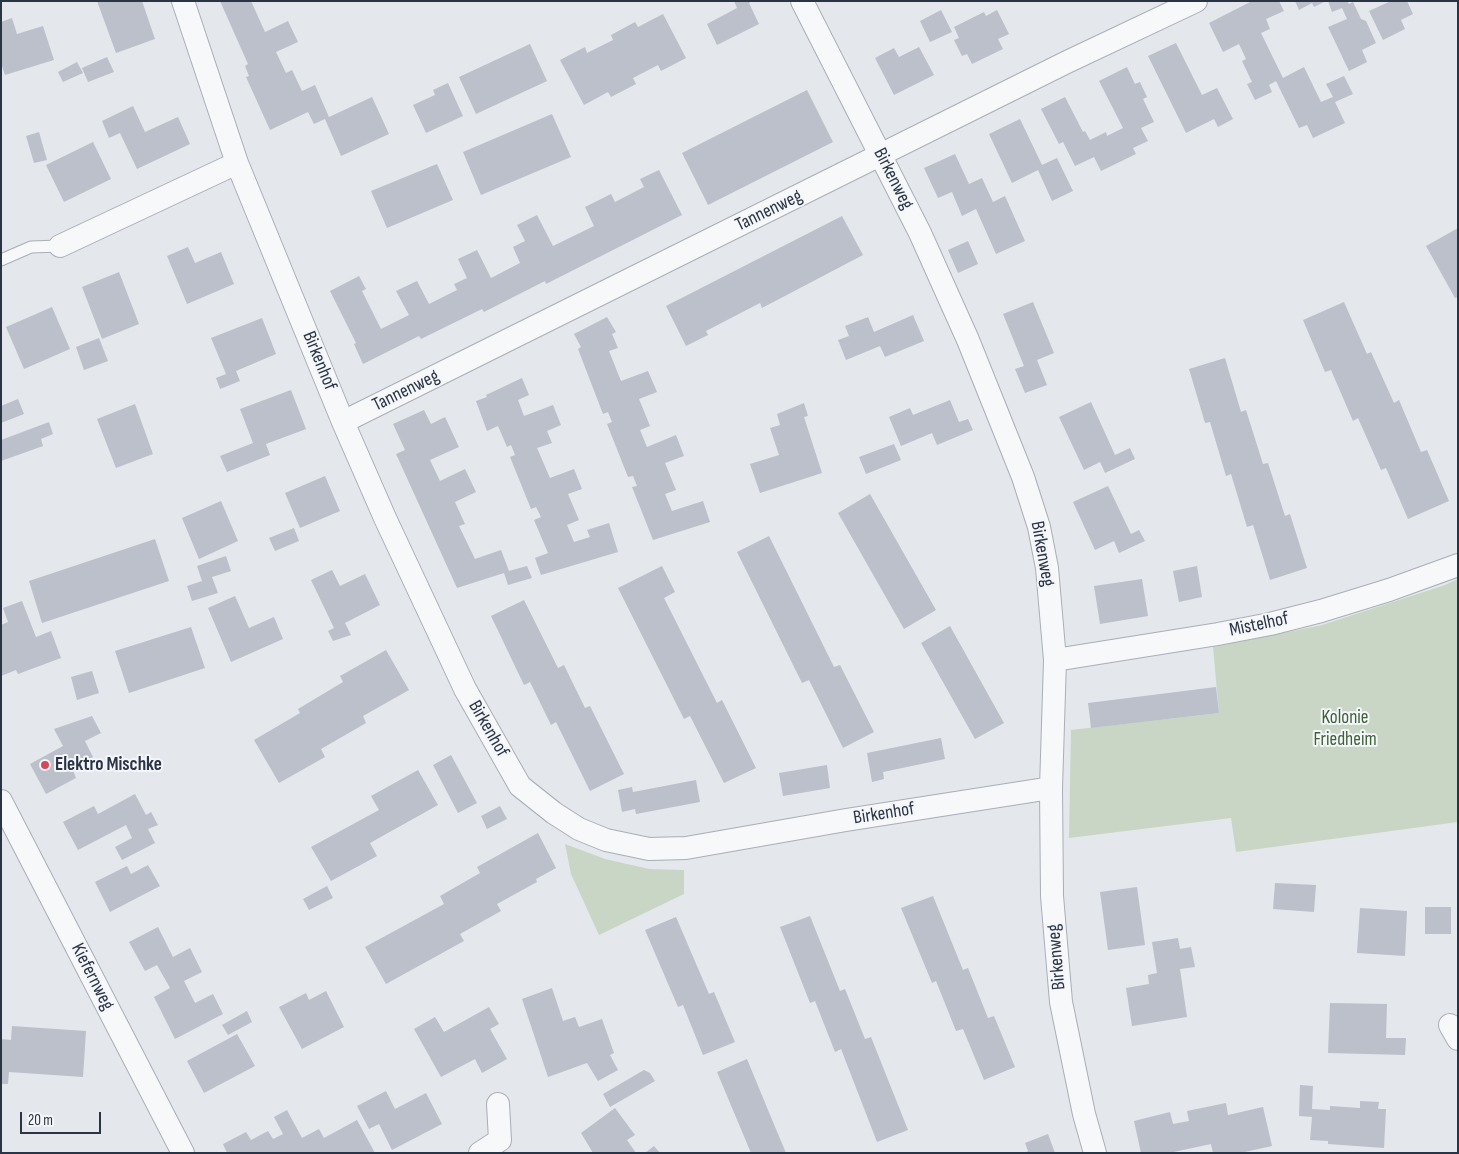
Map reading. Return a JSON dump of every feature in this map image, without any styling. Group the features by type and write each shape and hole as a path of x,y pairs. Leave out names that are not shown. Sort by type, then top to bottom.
{"street":[{"name":"Birkenhof","path":"183,1 238,163 343,422 465,689 520,786 554,813 579,829 606,840 649,849 686,848 846,820 1051,788"},
{"name":"Birkenweg","path":"802,1 920,233 968,340 1023,477 1039,527 1047,568 1055,660 1051,788 1052,896 1061,1002 1084,1114 1095,1153"},
{"name":"Tannenweg","path":"343,422 1067,62 1196,1"},
{"path":"60,246 238,163"},
{"name":"Mistelhof","path":"1055,660 1270,624 1321,611 1458,565"},
{"name":"Kiefernweg","path":"1,801 183,1153"},
{"path":"480,1153 500,1140 498,1104"}],"lane":[{"path":"1,260 31,247 60,246"}],"green space":[{"name":"Kolonie Friedheim","path":"1458,579 1458,822 1236,852 1231,818 1069,838 1071,730 1219,713 1213,647 1322,625 1445,585"},
{"path":"565,844 605,859 649,869 684,870 684,894 599,935 571,874"}],"building":[{"path":"97,1 142,1 155,39 116,53"},
{"path":"220,1 251,1 265,32 288,21 298,42 276,52 286,73 292,70 302,91 315,85 329,117 372,97 389,134 341,156 325,119 314,124 308,112 270,130 246,77 249,76 245,66 248,64"},
{"path":"734,1 752,1 749,3 759,24 717,45 707,24 737,8"},
{"path":"1252,1 1279,1 1284,11 1266,19 1270,29 1261,33 1283,78 1304,67 1321,102 1333,97 1326,84 1344,76 1353,94 1335,102 1345,123 1313,138 1307,125 1299,128 1276,81 1269,85 1272,92 1255,100 1247,84 1252,82 1242,61 1246,59 1239,44 1223,52 1209,23"},
{"path":"1295,1 1326,1 1314,7 1312,3 1299,10"},
{"path":"1328,1 1347,1 1349,4 1353,2 1361,19 1366,21 1376,43 1362,50 1367,62 1349,71 1328,27 1347,19 1342,8 1332,12"},
{"path":"1391,1 1407,1 1413,14 1401,20 1405,29 1383,40 1369,11"},
{"path":"941,10 952,32 930,42 920,21"},
{"path":"997,10 1009,34 998,39 1003,49 972,64 967,54 962,56 954,40 959,38 954,27 984,12 986,16"},
{"path":"663,14 686,58 661,71 658,65 633,78 636,84 611,97 608,92 584,105 560,60 585,47 587,53 613,40 611,35 635,22 638,27"},
{"path":"12,18 17,34 43,26 54,60 5,75 1,63 1,22"},
{"path":"1176,43 1202,95 1217,88 1233,119 1218,127 1214,119 1186,133 1148,56"},
{"path":"530,44 547,81 476,114 459,77"},
{"path":"919,47 934,75 894,95 875,58 894,48 899,57"},
{"path":"107,57 114,72 88,82 82,68"},
{"path":"77,62 83,73 63,82 58,72"},
{"path":"1127,67 1135,84 1140,82 1147,97 1143,99 1154,122 1141,128 1148,141 1133,148 1136,154 1101,171 1094,157 1075,166 1063,142 1059,144 1041,109 1065,97 1083,132 1085,131 1090,140 1106,132 1107,136 1123,128 1099,81"},
{"path":"448,83 463,116 426,133 413,105 435,95 433,90"},
{"path":"807,90 833,142 708,205 682,153"},
{"path":"133,106 145,132 178,117 190,144 137,169 120,133 109,138 102,121"},
{"path":"552,114 571,157 481,195 463,152"},
{"path":"1020,119 1042,165 1057,158 1073,191 1052,201 1038,170 1012,183 989,134"},
{"path":"39,132 47,160 34,163 26,136"},
{"path":"93,142 111,179 64,202 46,165"},
{"path":"955,154 969,184 982,178 993,202 1005,196 1025,241 996,254 976,209 962,216 952,192 938,198 924,168"},
{"path":"437,164 453,200 387,228 371,191"},
{"path":"659,170 682,215 546,284 545,281 484,312 482,309 421,339 419,336 363,364 354,344 356,343 330,291 359,276 366,289 362,291 381,329 409,315 396,291 417,281 429,304 457,290 454,284 467,278 458,259 477,250 491,278 520,263 513,247 525,241 517,225 537,215 553,246 594,226 585,207 611,194 615,202 644,187 640,179"},
{"path":"842,216 863,255 762,308 760,303 706,331 708,335 686,346 666,306"},
{"path":"1458,228 1458,297 1455,298 1426,246"},
{"path":"968,241 978,264 958,273 948,250"},
{"path":"188,247 195,263 221,252 234,284 187,304 167,256"},
{"path":"119,272 139,324 102,339 82,287"},
{"path":"1033,302 1054,353 1037,360 1047,385 1025,393 1015,369 1024,366 1003,314"},
{"path":"1344,302 1367,354 1371,352 1394,403 1399,400 1421,452 1427,450 1449,501 1408,519 1386,468 1381,470 1358,418 1353,421 1331,370 1325,372 1303,320"},
{"path":"52,307 70,349 24,369 6,327"},
{"path":"913,315 924,341 885,357 880,346 846,360 838,340 849,336 845,326 868,317 874,332"},
{"path":"607,317 616,332 612,334 618,348 609,351 621,381 648,371 657,392 639,399 650,426 640,430 647,447 676,435 684,456 665,463 676,490 665,494 672,511 703,501 710,522 653,540 632,487 637,486 633,476 628,477 607,424 612,422 608,412 603,414 578,349 581,347 574,334"},
{"path":"262,318 276,354 236,371 240,381 220,389 216,378 226,374 211,338"},
{"path":"99,338 108,361 84,370 76,347"},
{"path":"1225,358 1241,412 1246,410 1263,464 1268,463 1285,516 1290,514 1307,568 1270,580 1253,525 1247,527 1231,474 1226,476 1210,422 1205,423 1189,369"},
{"path":"522,378 529,395 518,400 524,416 553,405 561,425 547,431 552,443 537,448 550,478 574,469 582,489 568,494 579,520 567,525 574,542 590,537 587,530 609,523 618,552 541,575 535,558 548,553 534,520 541,517 536,507 531,509 510,457 515,455 511,445 507,447 498,426 487,431 476,401"},
{"path":"291,390 306,429 266,444 270,455 227,472 220,456 253,443 240,409"},
{"path":"18,399 24,414 1,423 1,406"},
{"path":"950,400 959,422 968,419 973,430 937,445 932,433 901,446 889,417 910,408 913,415"},
{"path":"1091,402 1115,455 1130,448 1135,459 1105,473 1100,462 1084,470 1059,417"},
{"path":"804,403 808,416 804,417 822,473 760,493 750,464 779,455 770,428 780,425 777,414"},
{"path":"135,404 153,454 116,468 97,419"},
{"path":"424,410 431,424 445,417 459,447 430,460 440,481 465,469 476,492 455,502 465,524 459,526 475,559 501,550 509,571 527,566 532,578 508,585 504,573 457,588 396,454 405,450 393,424"},
{"path":"49,422 53,434 41,439 43,446 1,461 1,440"},
{"path":"894,444 901,460 866,474 859,457"},
{"path":"325,476 340,511 300,528 285,493"},
{"path":"1108,486 1131,534 1139,530 1145,541 1119,553 1114,541 1095,550 1073,502"},
{"path":"870,494 936,610 904,629 838,513"},
{"path":"221,501 238,541 199,559 182,518"},
{"path":"294,528 299,541 275,551 269,538"},
{"path":"769,536 834,667 840,665 874,732 843,748 809,680 802,683 737,552"},
{"path":"155,539 169,581 42,623 29,581"},
{"path":"226,556 231,571 212,577 218,593 192,601 187,586 202,581 197,566"},
{"path":"662,566 675,592 664,598 717,703 722,700 756,768 724,783 690,716 684,719 618,588"},
{"path":"1197,566 1202,597 1179,602 1173,571"},
{"path":"332,570 340,586 365,574 380,605 345,623 351,635 333,641 328,631 334,628 311,580"},
{"path":"1142,579 1148,616 1100,624 1094,586"},
{"path":"235,596 249,628 274,617 283,639 231,662 208,608"},
{"path":"524,600 558,668 564,665 585,708 590,706 624,774 590,791 556,722 551,725 530,682 524,685 491,616"},
{"path":"22,601 36,637 51,631 61,658 18,674 16,670 1,676 1,625 8,622 3,608"},
{"path":"950,626 1004,723 975,739 921,643"},
{"path":"191,627 205,668 129,693 115,651"},
{"path":"386,650 409,690 363,716 366,723 321,749 325,757 279,783 254,740 300,713 298,709 343,682 340,676"},
{"path":"92,671 99,693 77,700 71,677"},
{"path":"1216,687 1219,713 1091,728 1088,703"},
{"path":"92,716 101,733 85,741 93,757 72,768 76,778 46,794 30,764 63,746 54,729"},
{"path":"941,738 945,759 883,772 884,779 872,782 867,753"},
{"path":"451,755 477,803 458,813 433,765"},
{"path":"827,765 830,788 783,796 779,773"},
{"path":"418,770 438,805 370,843 377,856 331,881 311,847 379,810 371,796"},
{"path":"696,780 700,802 636,814 635,809 622,812 618,790 632,787 633,792"},
{"path":"135,794 146,815 151,812 158,825 148,829 155,843 122,860 115,847 132,838 126,825 78,850 63,822 94,806 98,814"},
{"path":"500,806 507,819 487,829 481,816"},
{"path":"538,833 556,868 536,879 537,882 497,904 501,911 460,934 464,941 386,984 365,947 444,904 440,896 480,873 477,867"},
{"path":"148,865 160,886 110,912 95,882 127,866 131,874"},
{"path":"1275,883 1316,885 1314,912 1273,909"},
{"path":"327,886 333,898 309,910 303,899"},
{"path":"1137,887 1145,945 1108,950 1100,892"},
{"path":"933,896 963,970 968,968 988,1018 994,1016 1015,1067 984,1080 963,1029 956,1031 936,981 932,983 901,908"},
{"path":"1425,907 1451,907 1451,934 1425,934"},
{"path":"1360,908 1407,911 1405,956 1357,953"},
{"path":"810,916 840,991 845,989 865,1039 871,1037 908,1130 877,1142 841,1049 835,1052 815,1001 810,1003 780,927"},
{"path":"676,917 709,994 714,992 735,1042 703,1055 683,1005 678,1007 645,930"},
{"path":"158,927 173,957 190,948 202,972 184,981 195,1003 213,994 223,1014 175,1039 154,997 170,988 157,965 145,971 129,942"},
{"path":"1178,938 1180,949 1191,947 1195,967 1180,969 1187,1017 1132,1026 1126,988 1149,984 1148,975 1157,973 1152,942"},
{"path":"552,988 563,1021 575,1017 579,1027 602,1019 614,1053 610,1055 618,1070 598,1081 587,1063 548,1077 522,999"},
{"path":"326,991 344,1027 302,1049 279,1007 306,993 309,1000"},
{"path":"1330,1003 1387,1004 1386,1038 1406,1038 1405,1055 1328,1053"},
{"path":"489,1007 499,1024 490,1029 507,1059 482,1073 475,1059 441,1077 414,1029 435,1017 444,1032"},
{"path":"247,1011 252,1022 228,1035 222,1025"},
{"path":"12,1026 86,1031 83,1077 9,1072 8,1084 1,1084 1,1039 11,1040"},
{"path":"237,1034 255,1066 204,1093 187,1061"},
{"path":"747,1059 786,1153 751,1153 717,1072"},
{"path":"644,1070 650,1073 655,1081 610,1107 603,1094"},
{"path":"1300,1085 1313,1086 1312,1109 1330,1110 1330,1106 1360,1108 1360,1101 1379,1102 1378,1109 1386,1109 1384,1148 1328,1144 1328,1141 1310,1140 1312,1117 1299,1116"},
{"path":"386,1091 395,1109 426,1093 442,1124 392,1150 379,1124 369,1129 357,1106"},
{"path":"1226,1103 1228,1115 1263,1107 1272,1146 1240,1153 1213,1153 1211,1144 1169,1153 1141,1153 1134,1121 1170,1112 1173,1124 1189,1121 1187,1111"},
{"path":"615,1108 635,1135 627,1140 636,1153 593,1153 581,1133"},
{"path":"287,1110 302,1138 319,1129 324,1138 357,1120 375,1153 227,1153 223,1144 246,1132 251,1140 268,1131 273,1139 283,1134 274,1117"},
{"path":"1048,1134 1055,1153 1025,1153 1028,1151 1025,1143"},
{"path":"654,1146 660,1153 645,1153"}],"place":[{"name":"Elektro Mischke","path":"45,765"}]}
